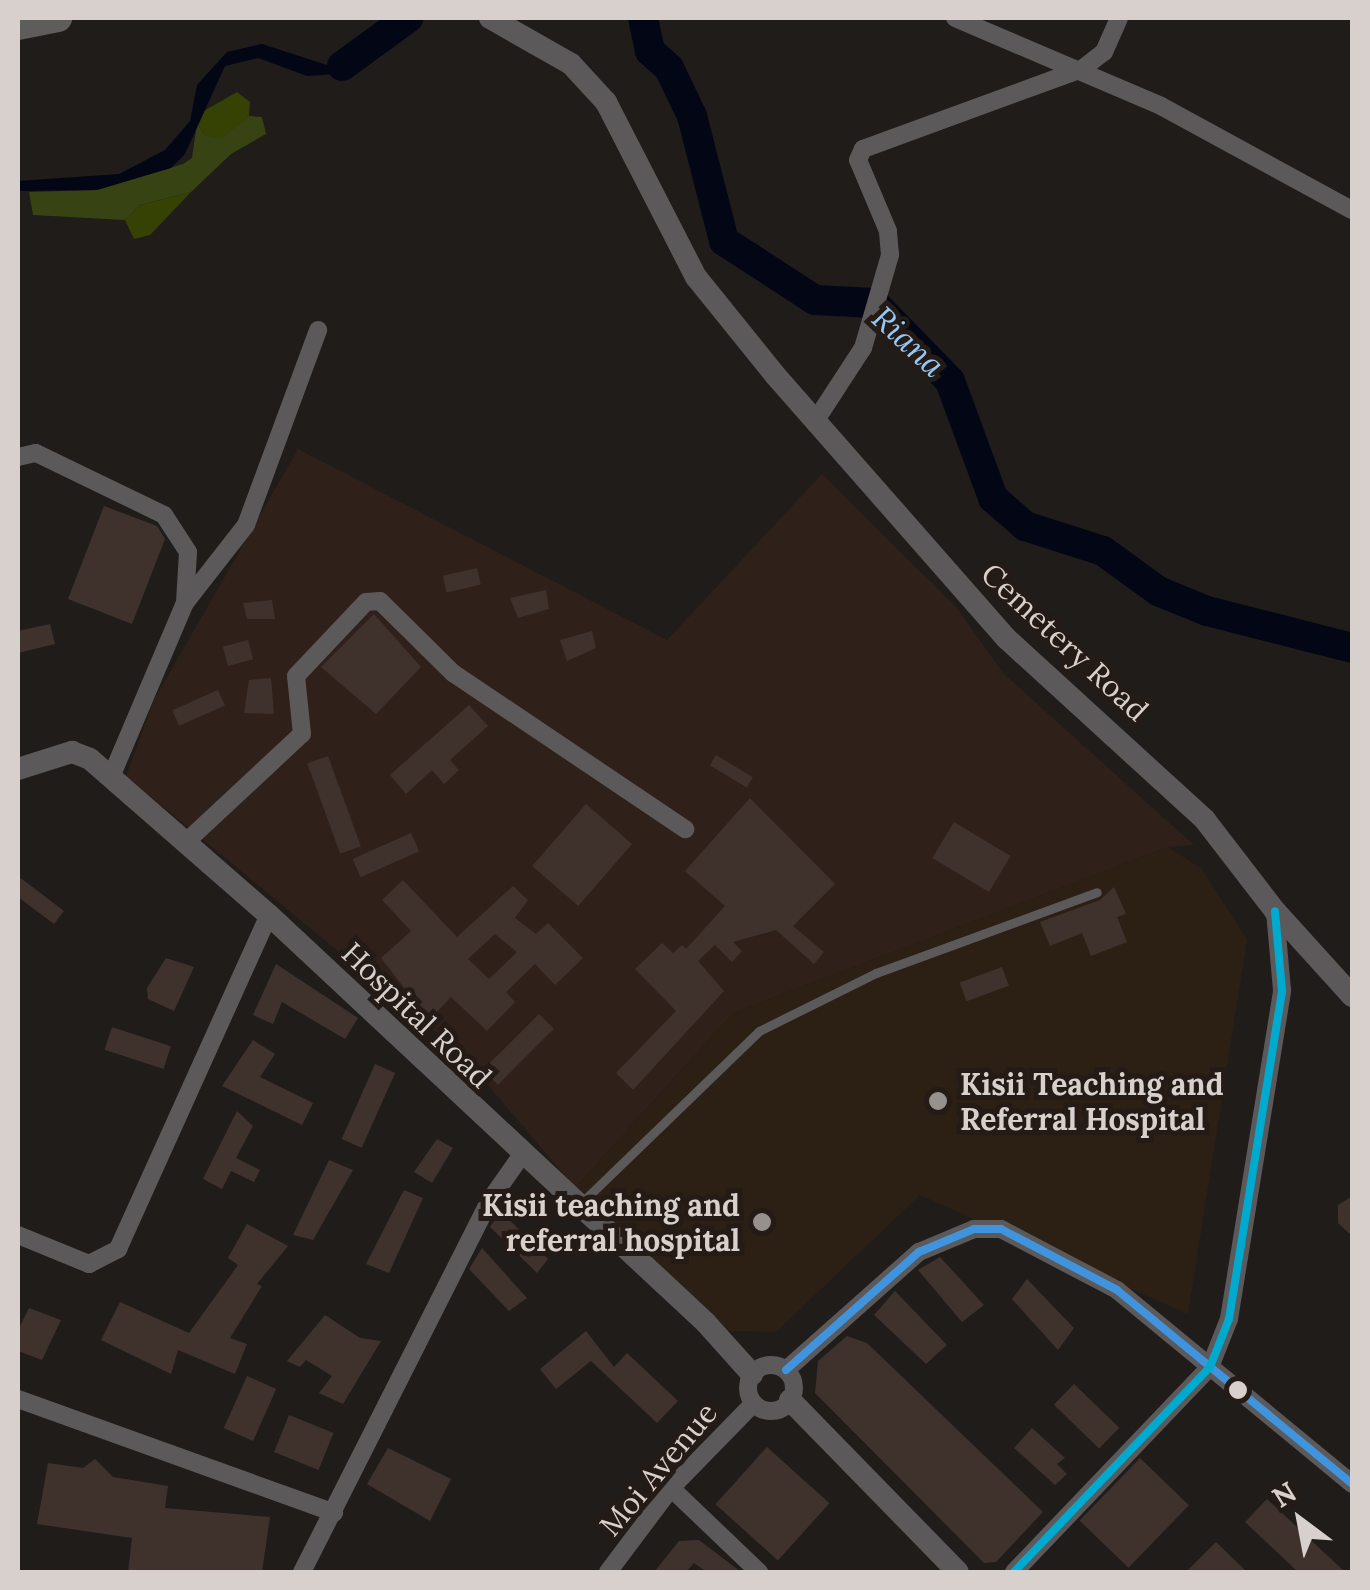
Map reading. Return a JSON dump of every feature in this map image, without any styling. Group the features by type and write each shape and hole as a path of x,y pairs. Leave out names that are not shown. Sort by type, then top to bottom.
{"main road":[{"path":"18,26 58,18"}],"street":[{"name":"Cemetery Road","path":"490,18 572,64 606,102 696,277 1007,639 1205,820 1275,911 1352,996"},
{"path":"955,18 1029,53 1082,68 1352,210"},
{"path":"816,420 863,348 890,255 888,231 858,160 863,149 1082,68 1104,52 1119,18"},
{"path":"111,777 185,603 246,526 318,330"},
{"path":"18,458 36,453 164,515 188,552 185,603"},
{"path":"186,842 302,734 296,676 354,614 380,601 453,673 685,829"},
{"name":"Hospital Road","path":"18,769 72,752 111,777 269,916 522,1156 706,1323 752,1374"},
{"path":"1014,1572 1210,1368 1239,1287 1282,990 1275,911"},
{"path":"18,1235 89,1264 118,1249 269,916"},
{"path":"302,1572 488,1202 522,1156"},
{"path":"786,1370 919,1252 974,1228 1001,1229 1117,1290 1352,1484"},
{"path":"764,1366 786,1370 794,1382 790,1400 774,1411 753,1404 747,1390 752,1374 764,1366"},
{"path":"18,1399 334,1513"},
{"path":"790,1400 958,1572"},
{"name":"Moi Avenue","path":"608,1572 671,1488 753,1404"},
{"path":"671,1488 759,1572"}],"lane":[{"path":"577,1207 760,1031 876,973 1096,892"}],"shaded area":[{"path":"366,38 378,53 336,74 307,76 258,58 225,66 185,154 171,168 97,190 18,191 18,181 119,174 165,150 190,121 197,85 227,52 262,44 327,65"},
{"path":"298,449 667,640 822,474 956,607 1004,674 1194,845 1168,847 733,1013 575,1188 460,1052 126,776 154,700"},
{"name":"Kisii Teaching and Referral Hospital","path":"1168,847 1202,869 1247,940 1188,1314 920,1195 776,1332 719,1331 575,1188 733,1013"}],"green space":[{"path":"237,92 250,102 249,116 221,139 205,135 197,124 202,112"},
{"path":"249,116 262,117 266,134 231,154 191,192 140,205 125,220 33,215 29,192 97,190 183,164 192,158 197,124 205,135 221,138"},
{"path":"191,192 150,235 134,239 125,220 140,205"}],"building":[{"path":"104,506 157,526 165,539 132,624 68,599"},
{"path":"477,568 481,585 447,592 443,576"},
{"path":"546,590 549,609 518,618 510,598"},
{"path":"272,600 275,619 247,619 243,603"},
{"path":"374,614 421,667 376,714 321,667"},
{"path":"50,624 55,644 18,653 18,631"},
{"path":"592,631 596,648 567,661 560,640"},
{"path":"248,640 253,659 228,666 223,647"},
{"path":"271,678 274,714 244,713 249,680"},
{"path":"218,690 225,706 179,726 172,710"},
{"path":"469,705 488,726 450,760 459,770 444,784 432,770 406,794 390,775"},
{"path":"716,755 753,777 747,787 710,765"},
{"path":"328,756 361,846 340,854 307,764"},
{"path":"750,798 835,884 793,926 824,952 814,964 776,930 733,942 742,951 732,962 715,945 698,961 724,991 633,1090 616,1073 676,1011 635,969 662,943 673,953 682,945 686,949 725,906 685,871"},
{"path":"586,804 632,844 578,906 532,866"},
{"path":"954,822 1011,856 989,892 932,858"},
{"path":"411,833 419,851 361,877 353,859"},
{"path":"18,876 64,911 54,924 18,897"},
{"path":"403,880 457,937 513,886 528,900 515,918 536,934 548,923 583,958 555,985 535,964 506,992 515,1002 487,1031 451,997 429,1020 381,958 411,931 382,900","holes":["495,934 517,952 489,979 468,959"]},
{"path":"1114,887 1126,914 1117,917 1127,942 1091,956 1082,933 1050,946 1040,922 1100,900"},
{"path":"166,958 194,967 174,1011 148,999 147,988"},
{"path":"276,964 358,1018 345,1039 282,1002 273,1024 253,1015"},
{"path":"1002,967 1009,986 967,1001 960,982"},
{"path":"539,1014 554,1029 498,1085 483,1070"},
{"path":"112,1027 171,1046 164,1069 105,1050"},
{"path":"253,1040 275,1054 260,1077 313,1103 302,1125 222,1086"},
{"path":"375,1064 395,1073 362,1148 342,1139"},
{"path":"237,1111 253,1126 236,1158 260,1170 254,1182 231,1171 222,1189 203,1179"},
{"path":"437,1139 453,1148 432,1183 414,1172"},
{"path":"329,1160 353,1170 313,1240 293,1235"},
{"path":"404,1190 423,1198 389,1273 366,1264"},
{"path":"1352,1196 1352,1236 1338,1223 1338,1205"},
{"path":"501,1211 548,1259 537,1273 490,1227"},
{"path":"247,1224 288,1246 257,1284 262,1286 230,1338 247,1344 235,1374 178,1350 171,1374 101,1340 120,1302 189,1333 238,1265 228,1258"},
{"path":"482,1248 527,1298 509,1311 469,1269"},
{"path":"940,1257 984,1305 962,1322 918,1270"},
{"path":"1027,1279 1074,1328 1058,1350 1012,1299"},
{"path":"895,1291 947,1345 926,1364 874,1315"},
{"path":"29,1308 61,1320 42,1360 18,1351 18,1330"},
{"path":"325,1315 360,1338 381,1341 343,1404 319,1393 332,1376 306,1360 300,1367 287,1361"},
{"path":"586,1331 614,1367 627,1353 678,1401 657,1423 591,1361 556,1389 540,1369"},
{"path":"847,1336 867,1343 1043,1512 996,1562 984,1563 815,1393 818,1361"},
{"path":"247,1376 276,1389 253,1441 224,1428"},
{"path":"1074,1384 1119,1428 1099,1449 1054,1405"},
{"path":"289,1415 334,1433 319,1470 274,1452"},
{"path":"1032,1428 1065,1458 1057,1464 1067,1474 1055,1485 1014,1448"},
{"path":"767,1447 829,1503 778,1560 715,1504"},
{"path":"388,1448 451,1479 430,1521 367,1484"},
{"path":"1140,1458 1189,1505 1128,1568 1080,1521"},
{"path":"95,1459 113,1477 168,1486 165,1508 270,1517 262,1572 128,1572 132,1538 37,1524 48,1463 83,1468"},
{"path":"1267,1499 1345,1572 1298,1572 1245,1522"},
{"path":"699,1540 741,1572 707,1572 694,1563 686,1572 654,1572 679,1541"},
{"path":"1216,1542 1247,1572 1186,1572"}],"waterway":[{"name":"Riana","path":"342,66 408,18"},
{"name":"Riana","path":"643,18 650,51 669,68 692,116 724,241 815,300 874,303 950,381 993,498 1025,526 1103,551 1158,591 1207,611 1352,648"}],"transit line":[{"path":"1014,1572 1210,1367 1229,1319 1282,990 1275,911"},
{"path":"786,1370 919,1252 974,1229 1001,1229 1117,1290 1352,1484"}],"place":[{"name":"Kisii Teaching and Referral Hospital","path":"938,1101"},
{"name":"Kisii teaching and referral hospital","path":"762,1222"}]}
